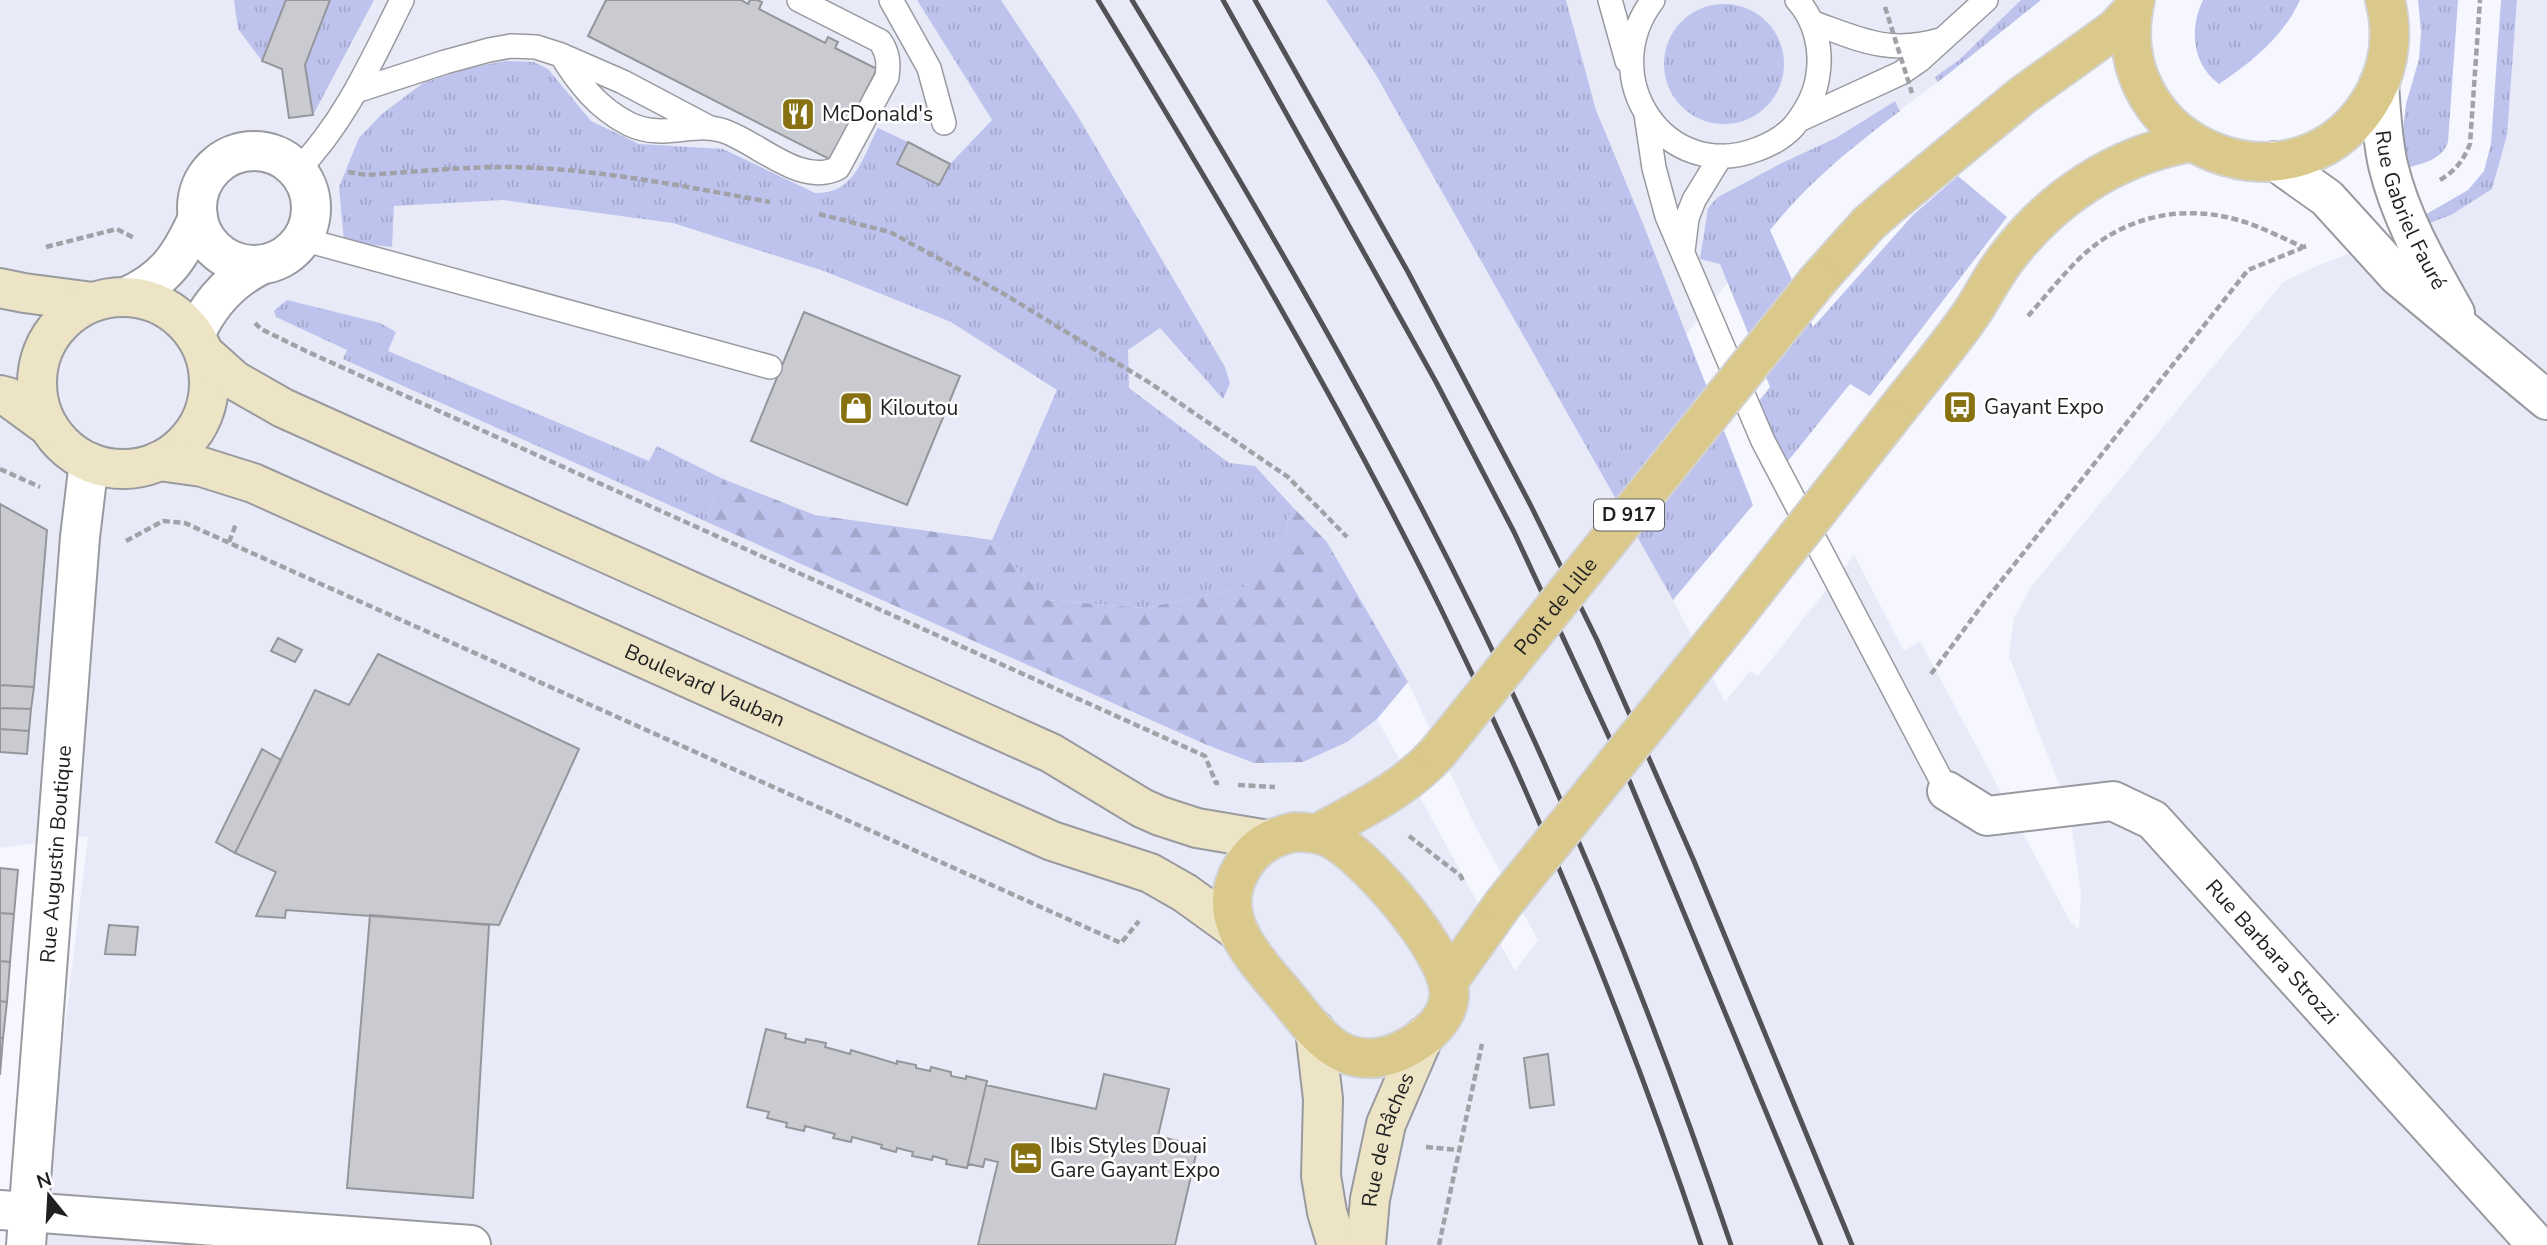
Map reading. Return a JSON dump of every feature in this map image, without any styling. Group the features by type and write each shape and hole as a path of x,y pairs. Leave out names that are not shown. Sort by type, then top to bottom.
{"main road":[{"path":"2134,5 2131,44 2138,77 2164,120 2190,142 2214,154 2240,161 2275,161 2312,151 2337,136 2359,117 2379,84 2389,47 2390,29 2385,0"},
{"name":"Pont de Lille","path":"1317,834 1393,791 1426,766 1818,280 1869,223 2023,95 2109,33 2134,5"},
{"path":"1448,982 1503,904 1735,617 1970,315 2004,261 2046,213 2099,174 2140,155 2190,142"},
{"path":"0,288 51,297 158,303 185,322 200,344 234,380 283,408 1051,753 1142,808 1180,824 1268,840"},
{"path":"109,299 78,309 53,332 42,354 37,379 37,395 49,427 59,441 89,462 107,468 124,469 159,461 175,452 199,425 209,391 209,372 200,344"},
{"path":"0,395 17,403 49,427"},
{"name":"Boulevard Vauban","path":"159,461 202,467 253,483 1052,841 1150,873 1185,893 1239,932"},
{"path":"1293,832 1317,834 1345,848 1371,872 1439,956 1448,982 1450,991 1444,1013 1437,1025 1424,1037 1393,1055 1366,1058 1344,1053 1315,1030 1250,952 1239,932 1231,906 1231,891 1245,862 1268,840 1293,832"},
{"path":"1315,1030 1322,1099 1321,1176 1327,1212 1337,1245"},
{"name":"Rue de Râches","path":"1366,1245 1370,1199 1386,1124 1424,1037"}],"street":[{"name":"Rue Gabriel Fauré","path":"2379,84 2388,163 2399,199 2416,242 2465,330"},
{"path":"200,344 206,314 231,283 261,265 284,257 302,239 311,218 305,163 289,163 267,153 254,152 231,157 220,163 204,181 198,218 207,240 225,257 248,265 261,265"},
{"name":"Rue Gabriel Fauré","path":"2275,161 2315,187 2398,276 2547,400"},
{"path":"109,299 142,290 164,274 182,251 198,218"},
{"name":"Rue Augustin Boutique","path":"18,1222 89,462"},
{"name":"Rue Barbara Strozzi","path":"1947,791 1987,816 2113,801 2153,820 2537,1245"},
{"path":"18,1222 471,1245"}],"lane":[{"path":"305,163 356,91 402,0"},
{"path":"356,91 445,61 489,50 536,47 623,82 708,127 725,131 799,169 815,174 827,174 838,169 887,76 889,63 886,50 880,41 799,0"},
{"path":"891,0 929,68 944,123"},
{"path":"1610,0 1631,73"},
{"path":"1653,0 1636,27 1630,57 1633,87 1646,114 1666,136 1706,154 1721,156 1744,154 1765,147 1790,131 1814,94 1820,65 1816,35 1797,0"},
{"path":"1799,120 1901,73 1920,60 1986,0"},
{"path":"1811,22 1882,46 1918,46 1943,39"},
{"path":"561,55 581,86 600,104 626,122 643,130 667,132 708,127"},
{"path":"1646,114 1654,168 1667,216 1763,441 1947,791"},
{"path":"1683,251 1687,218 1694,200 1721,156"},
{"path":"302,239 770,367"}],"path":[{"path":"2399,199 2435,184 2452,173 2463,161 2470,144 2480,0"},
{"path":"1885,7 1912,93"},
{"path":"305,163 367,175 496,167 586,173 677,185 781,204"},
{"path":"2020,324 2082,256 2108,236 2149,218 2194,213 2240,220 2303,247"},
{"path":"817,214 890,232 1004,295 1150,383 1288,477 1347,537"},
{"path":"1904,710 1986,600 2248,270 2354,226"},
{"path":"308,352 1205,756 1216,783 1226,783"},
{"path":"80,537 126,541 163,521 185,523 1121,943 1141,918"}],"shaded area":[{"path":"0,0 917,0 992,120 1230,383 1225,367 1076,113 1001,0 1326,0 1376,75 1536,355 1673,600 1725,702 1750,671 1758,676 1854,555 1904,651 1920,641 2070,921 2079,930 2081,894 2072,829 2066,802 2009,656 2014,618 2031,587 2283,282 2314,267 2451,215 2491,189 2507,135 2517,0 2547,0 2547,1245 38,1245 88,836 0,848","holes":["1255,466 1327,542 1408,682 1475,826 1538,940 1515,971 1328,629"]},
{"path":"1566,0 2041,0 1840,156 1797,197 1686,335 1596,110"}],"green space":[{"path":"234,0 286,0 262,61 238,29"},
{"path":"330,0 374,0 313,115 305,65"},
{"path":"917,0 1001,0 1076,113 1225,367 1230,383 1223,399 1160,328 1128,350 1129,388 1229,463 1255,466 1292,506 1282,546 1243,588 1145,608 1046,600 992,540 1057,390 951,322 824,271 673,223 503,200 394,206 392,247 344,242 339,187 359,138 382,114 423,83 469,68 505,61 534,62 548,69 591,121 639,144 723,149 815,193 829,192 848,181 862,162 878,128 908,142 897,164 939,185 950,164 992,120"},
{"path":"1326,0 1566,0 1596,110 1753,505 1673,600 1376,75"},
{"path":"2021,0 2041,0 1938,82 1935,77 1959,60"},
{"path":"2203,0 2300,0 2276,37 2243,67 2219,84 2203,67 2198,56 2195,34"},
{"path":"2418,0 2458,0 2448,142 2437,157 2407,168 2403,129 2406,104 2419,59 2421,32"},
{"path":"2501,0 2517,0 2507,135 2492,189 2451,215 2427,224 2423,216 2468,190 2484,171 2491,144"},
{"path":"1724,4 1747,8 1767,21 1780,41 1784,64 1780,87 1767,107 1747,120 1724,124 1701,120 1681,107 1668,87 1664,64 1668,41 1681,21 1701,8"},
{"path":"1895,101 1900,111 1831,166 1770,230 1813,327 1913,215 1958,176 2007,217 1870,396 1850,384 1784,466 1758,402 1770,387 1720,264 1700,259 1708,208 1718,197 1836,138"},
{"path":"287,300 380,323 396,332 388,351 649,461 657,446 723,479 705,521 343,359 347,350 276,317 274,311"},
{"path":"723,479 815,515 992,540 1046,600 1145,608 1243,588 1282,546 1292,506 1327,542 1408,682 1377,719 1347,742 1303,762 1254,763 1207,745 705,521"}],"building":[{"path":"286,0 330,0 305,65 313,115 289,118 282,69 262,61"},
{"name":"McDonald's","path":"606,0 741,0 748,4 750,0 757,0 762,2 759,9 825,43 828,37 838,42 835,48 877,69 831,160 588,36"},
{"path":"908,142 950,164 939,185 897,164"},
{"name":"Kiloutou","path":"804,312 960,376 907,505 751,441"},
{"path":"0,504 47,530 34,687 0,685"},
{"path":"278,638 302,650 295,662 271,651"},
{"path":"378,654 579,749 499,925 286,910 285,918 256,916 276,872 235,853 315,690 349,705"},
{"path":"0,685 34,687 31,709 0,708"},
{"path":"0,708 31,709 29,731 0,729"},
{"path":"0,729 29,731 27,754 0,752"},
{"path":"262,749 281,760 235,853 216,842"},
{"path":"0,868 18,870 14,914 0,913"},
{"path":"0,913 14,914 10,962 0,961"},
{"path":"370,915 489,925 473,1198 347,1188"},
{"path":"109,925 138,927 135,955 105,954"},
{"path":"0,961 10,962 7,1002 0,1001"},
{"path":"0,1001 7,1002 3,1038 0,1038"},
{"path":"766,1029 805,1043 806,1039 826,1043 825,1047 850,1054 851,1050 897,1064 897,1061 930,1071 931,1067 951,1072 951,1076 987,1081 967,1168 946,1164 947,1160 933,1156 932,1160 912,1156 913,1152 897,1148 896,1152 881,1148 882,1145 852,1137 851,1142 833,1138 835,1134 805,1126 804,1131 786,1127 787,1123 767,1118 769,1112 747,1107"},
{"path":"0,1038 3,1038 0,1075"},
{"path":"1548,1054 1554,1105 1530,1108 1524,1058"},
{"path":"1104,1074 1169,1089 1158,1136 1198,1146 1175,1245 978,1245 998,1162 985,1159 983,1167 968,1164 986,1085 1096,1109"}],"railway":[{"path":"1098,0 1276,300 1360,452 1440,607 1513,763 1581,922 1644,1082 1701,1245"},
{"path":"1132,0 1341,358 1484,633 1611,919 1661,1048 1731,1245"},
{"path":"1223,0 1436,382 1514,532 1629,780 1821,1245"},
{"path":"1255,0 1408,272 1531,506 1597,640 1694,861 1852,1245"}],"place":[{"name":"McDonald's","path":"798,114"},
{"name":"Gayant Expo","path":"1960,407"},
{"name":"Kiloutou","path":"856,408"},
{"name":"Ibis Styles Douai Gare Gayant Expo","path":"1026,1158"}]}
